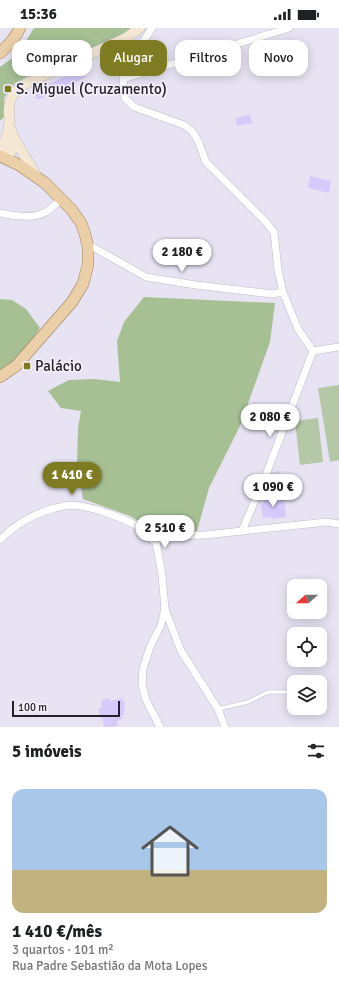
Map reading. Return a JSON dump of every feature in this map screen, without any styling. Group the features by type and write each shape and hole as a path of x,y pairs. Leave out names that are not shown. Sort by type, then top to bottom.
{"main road":[{"path":"0,53 20,28"},
{"path":"0,377 16,366 72,302 83,284 88,265 88,247 85,234 81,223 72,209 45,183 2,155"}],"street":[{"path":"2,155 9,125 8,112 10,100 17,89 126,38 140,28"},
{"path":"152,28 125,69 123,79 125,98 134,107 184,125 193,132 206,162 266,221 274,232 278,270 283,292 298,329 313,351"},
{"path":"123,79 289,28"},
{"path":"9,125 15,140 38,178"},
{"path":"2,155 11,151 15,140"},
{"path":"0,213 20,216 44,213 61,199"},
{"path":"88,247 95,248 146,277 196,285 272,294 283,292"},
{"path":"313,351 339,347"},
{"path":"242,531 267,472 313,351"},
{"path":"0,540 9,530 26,519 44,511 69,505 88,507 106,513 152,533 157,531 162,535 169,536 205,535 327,522 339,524"},
{"path":"152,533 151,538 154,542 156,542 162,575 165,609 181,651 218,709 225,727"},
{"path":"156,542 160,541 162,535"},
{"path":"160,727 146,700 142,685 143,669 150,647 161,625 165,609"}],"lane":[{"path":"218,709 248,702 268,692 287,692"}],"shaded area":[{"path":"279,471 281,477 294,475 295,484 284,485 285,497 276,498 276,494 262,496 261,492 269,473"}],"green space":[{"path":"34,28 134,28 112,40 100,40 100,45 92,48 92,40 27,40"},
{"path":"12,58 12,76 28,76 15,83 4,98 5,116 0,121 0,67"},
{"path":"144,297 275,303 270,342 240,426 209,488 197,531 166,530 163,527 147,526 130,516 83,499 77,464 78,428 81,411 61,408 48,391 69,380 95,379 120,382 117,341 124,322"},
{"path":"0,299 12,300 26,309 40,328 18,358 0,371"},
{"path":"339,385 339,460 330,462 318,388"},
{"path":"318,418 323,462 300,465 295,421"}],"building":[{"path":"66,76 86,77 37,100 33,92"},
{"path":"250,115 252,123 237,126 235,118"},
{"path":"310,176 331,181 329,193 308,188"},
{"path":"275,495 275,500 284,498 286,517 272,519 271,517 263,518 261,504 264,503 263,496"},
{"path":"109,698 110,701 122,698 122,701 124,700 125,711 123,711 124,715 121,716 122,719 117,721 118,726 104,727 103,718 100,718 99,708 102,708 101,702 103,700"}],"place":[{"name":"S. Miguel (Cruzamento)","path":"8,89"},
{"name":"Palácio","path":"27,366"}]}
